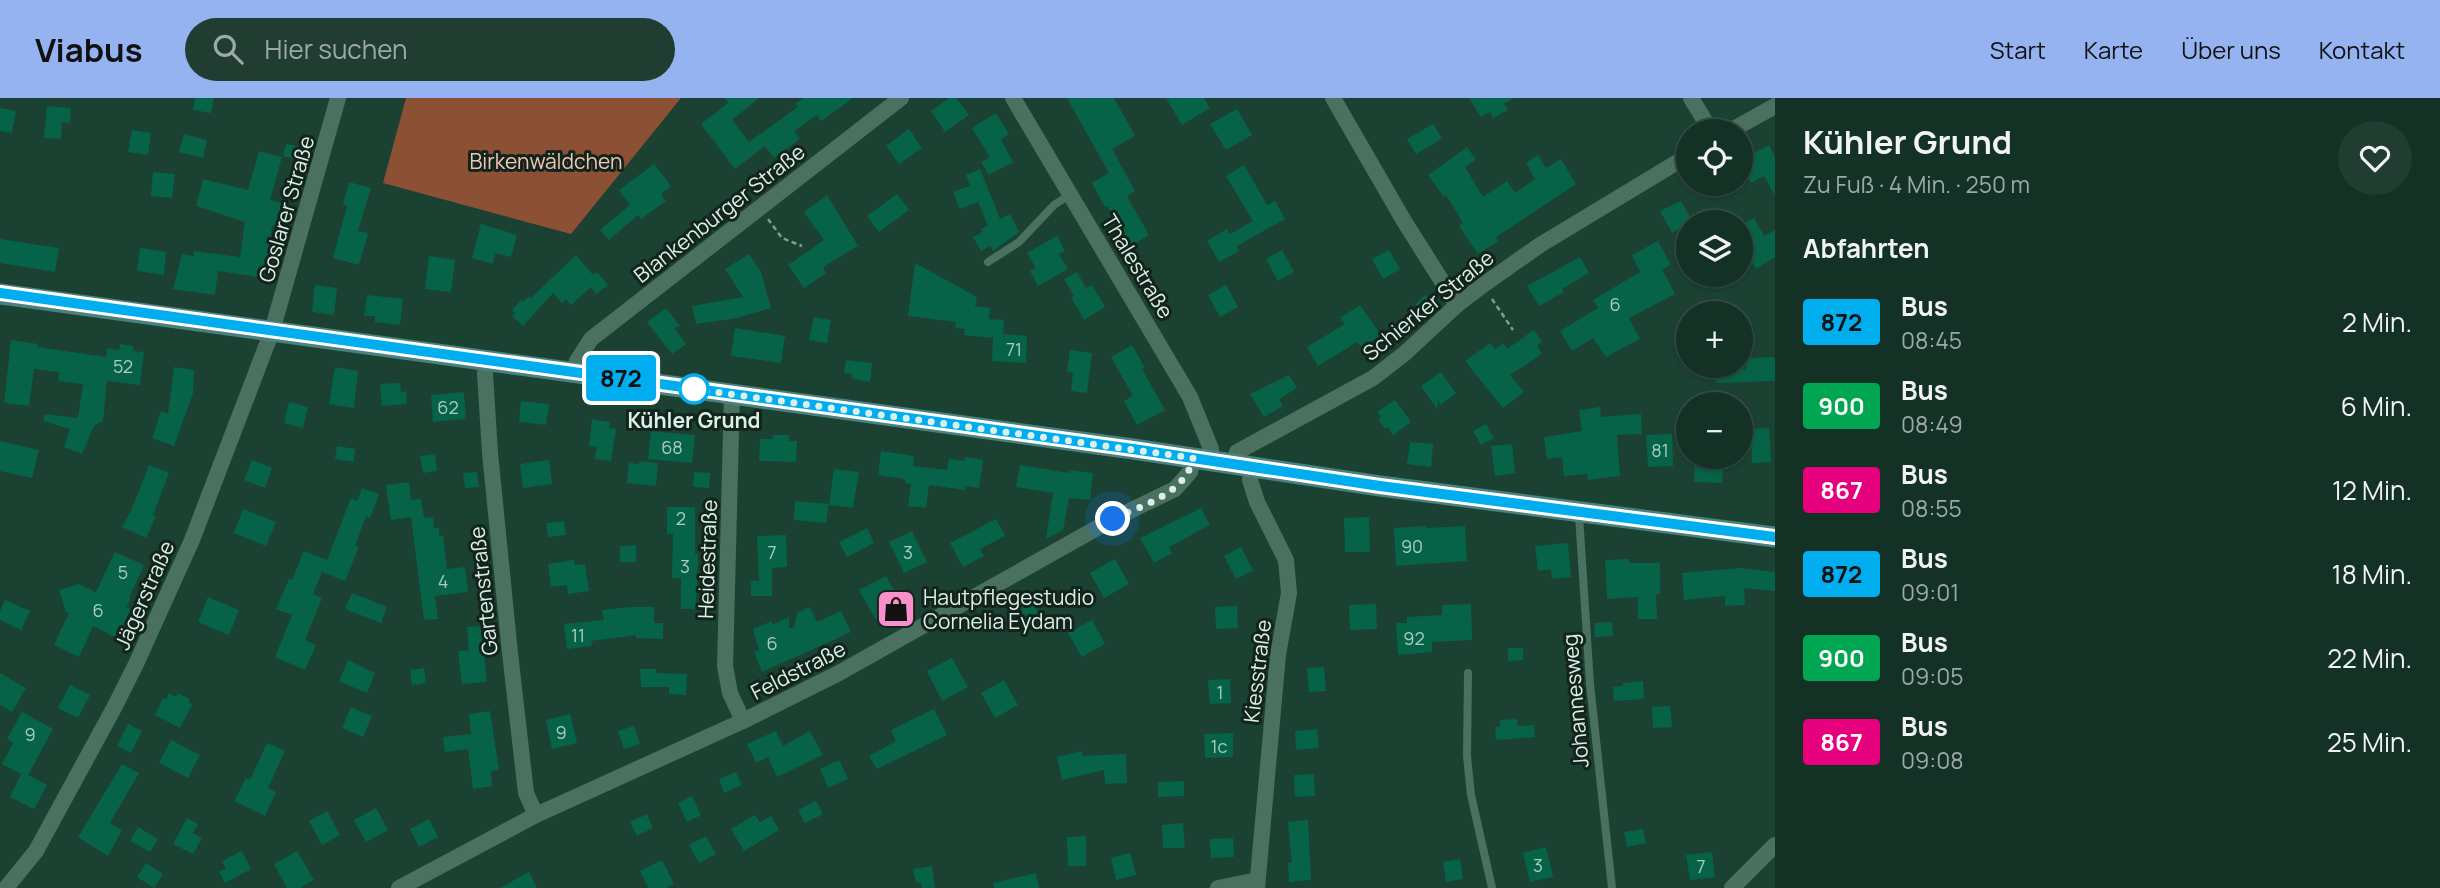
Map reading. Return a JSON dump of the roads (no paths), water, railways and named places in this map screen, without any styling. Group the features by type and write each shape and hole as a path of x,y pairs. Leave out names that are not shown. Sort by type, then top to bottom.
{"street":[{"name":"Goslarer Straße","path":"272,331 338,98"},
{"name":"Blankenburger Straße","path":"574,372 576,361 591,339 901,98"},
{"name":"Thalestraße","path":"1013,98 1190,397 1211,449 1201,460"},
{"path":"1333,98 1404,221 1457,305"},
{"path":"1691,98 1704,119"},
{"path":"1752,119 1775,106"},
{"name":"Schierker Straße","path":"1244,466 1237,452 1373,378 1483,285 1540,245 1676,163"},
{"path":"0,293 1380,486 1775,537"},
{"name":"Jägerstraße","path":"6,888 32,858 136,664 192,540 272,331"},
{"name":"Gartenstraße","path":"487,360 485,374 489,453 510,653 526,793 536,815"},
{"name":"Heidestraße","path":"732,394 725,666 730,693 743,721"},
{"name":"Feldstraße","path":"398,888 536,815 743,721 839,673 1113,519 1175,489 1201,460"},
{"name":"Kiesstraße","path":"1244,466 1256,502 1286,560 1289,593 1278,655 1257,884"},
{"path":"1732,888 1775,845"},
{"path":"1218,888 1257,884"}],"lane":[{"path":"988,261 1020,242 1054,205 1070,194"},
{"name":"Johannesweg","path":"1579,510 1590,684 1612,888"},
{"path":"1468,673 1467,756 1471,795 1492,888"}],"place":[{"name":"Kühler Grund","path":"694,389"},
{"name":"Hautpflegestudio Cornelia Eydam","path":"896,609"}],"park label":[{"name":"Birkenwäldchen","path":"546,161"}]}
